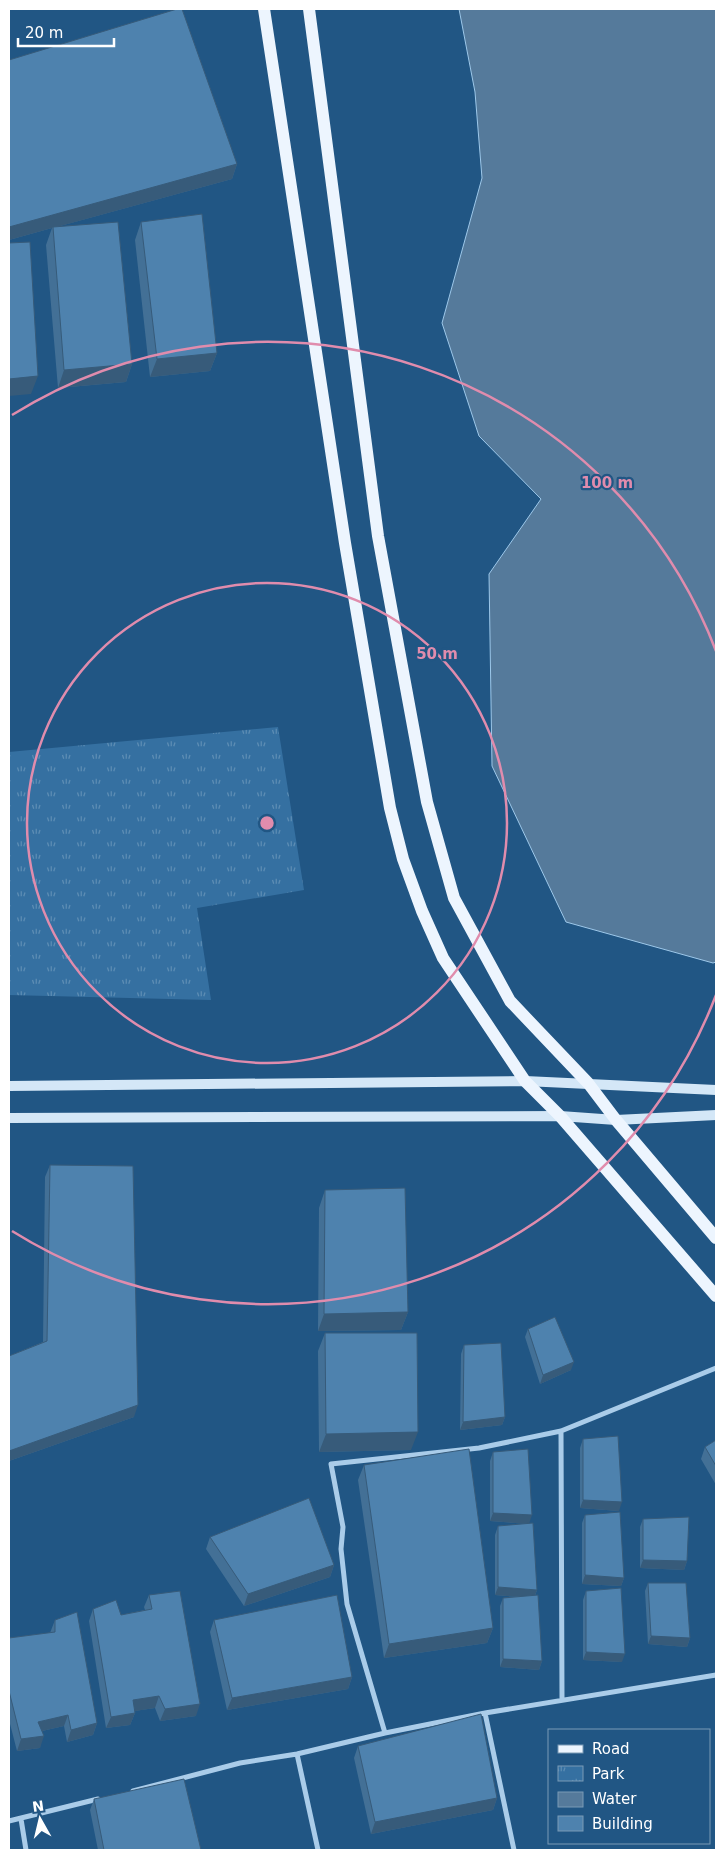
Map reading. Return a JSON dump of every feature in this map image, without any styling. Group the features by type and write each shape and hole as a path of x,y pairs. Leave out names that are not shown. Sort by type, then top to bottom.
{"main road":[{"path":"264,9 345,543 390,808 403,859 422,911 443,958 525,1081 560,1116 716,1296"},
{"path":"309,9 378,536 427,802 454,898 510,1000 588,1083 616,1120 716,1238"},
{"path":"9,1086 525,1081 716,1090"},
{"path":"9,1118 560,1116 616,1120 716,1115"}],"street":[{"path":"385,1733 347,1604 341,1549 343,1527 331,1464 479,1448 561,1431 716,1368"},
{"path":"561,1431 562,1699"},
{"path":"126,1792 240,1763 298,1754 385,1733 485,1713 716,1675"},
{"path":"485,1713 514,1850"},
{"path":"298,1754 318,1850"},
{"path":"9,1821 106,1797"},
{"path":"20,1819 26,1850"}],"green space":[{"path":"278,727 304,890 197,908 211,1000 9,995 9,752"}],"water":[{"path":"459,9 716,9 716,962 713,963 566,922 492,766 489,574 541,499 479,436 442,323 482,178 475,92"}],"building":[{"path":"182,9 237,164 9,227 9,60"},
{"path":"202,214 217,353 157,359 141,222"},
{"path":"118,222 132,364 64,370 53,227"},
{"path":"30,242 38,376 9,379 9,243"},
{"path":"50,1165 133,1166 138,1405 9,1451 9,1356 47,1341"},
{"path":"405,1188 408,1312 324,1314 325,1190"},
{"path":"555,1317 574,1362 543,1375 528,1329"},
{"path":"325,1333 417,1333 418,1432 326,1434"},
{"path":"501,1343 505,1417 463,1422 464,1345"},
{"path":"618,1436 622,1502 583,1500 583,1439"},
{"path":"716,1440 716,1466 705,1447"},
{"path":"469,1449 493,1628 389,1644 364,1465"},
{"path":"528,1449 532,1515 493,1513 493,1452"},
{"path":"309,1498 334,1565 248,1594 210,1537"},
{"path":"620,1512 624,1578 585,1575 585,1515"},
{"path":"689,1517 687,1561 643,1560 643,1519"},
{"path":"533,1523 537,1590 498,1587 498,1526"},
{"path":"648,1583 686,1583 690,1638 651,1636"},
{"path":"621,1588 625,1654 586,1652 586,1591"},
{"path":"180,1591 200,1704 165,1709 159,1696 133,1700 135,1713 111,1717 93,1609 116,1600 121,1615 152,1609 149,1595"},
{"path":"337,1595 352,1677 232,1698 214,1620"},
{"path":"538,1595 542,1661 503,1659 503,1598"},
{"path":"77,1612 97,1723 71,1730 68,1715 38,1722 44,1736 21,1739 9,1691 9,1638 55,1632 55,1620"},
{"path":"481,1714 497,1798 375,1822 358,1746"},
{"path":"184,1779 201,1850 104,1850 94,1799"}]}
